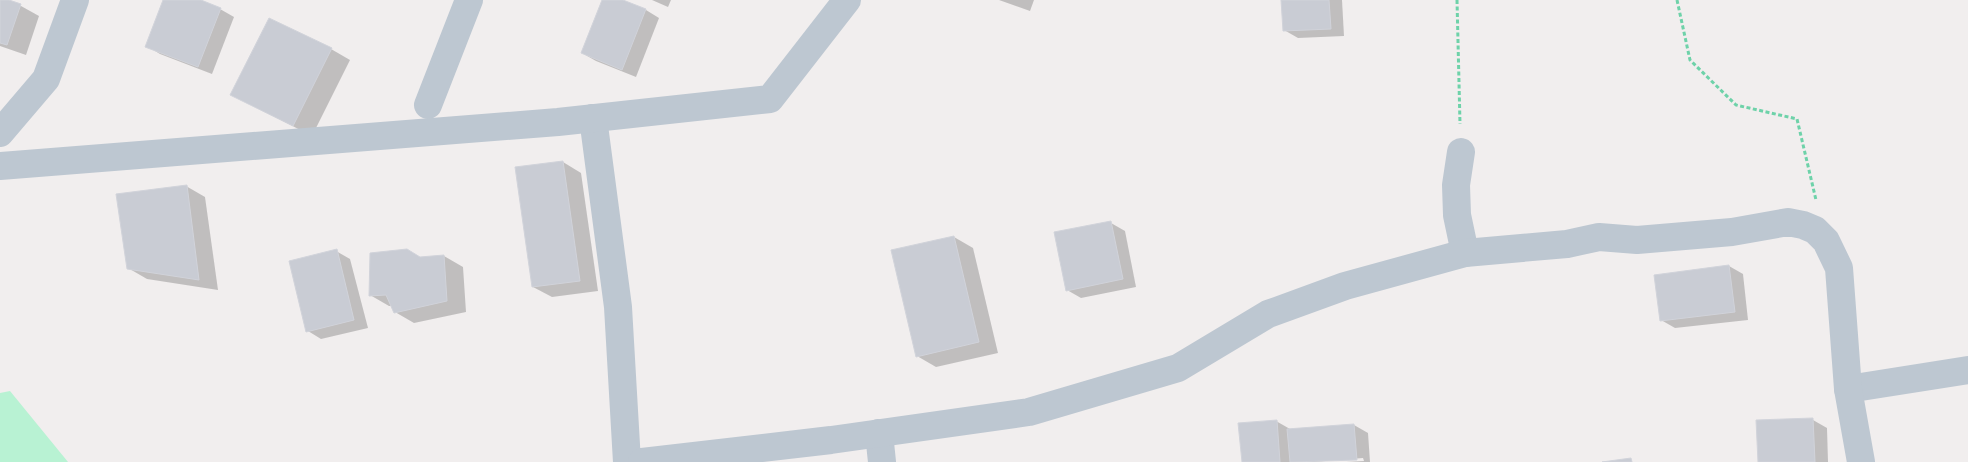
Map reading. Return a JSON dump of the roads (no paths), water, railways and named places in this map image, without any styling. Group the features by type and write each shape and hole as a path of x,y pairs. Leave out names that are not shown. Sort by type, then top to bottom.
{"street":[{"path":"0,133 46,79 75,0"},
{"path":"428,105 469,0"},
{"path":"0,166 593,118 770,99 847,0"},
{"path":"593,118 618,307 627,462"},
{"path":"1461,152 1456,185 1457,215 1465,253"},
{"path":"642,462 879,434 1028,412 1178,368 1268,314 1345,286 1465,253 1567,244 1599,237 1637,240 1714,234 1788,222 1803,224 1815,230 1826,242 1839,268 1848,389 1861,462"},
{"path":"1848,389 1968,370"},
{"path":"879,434 882,462"}]}
